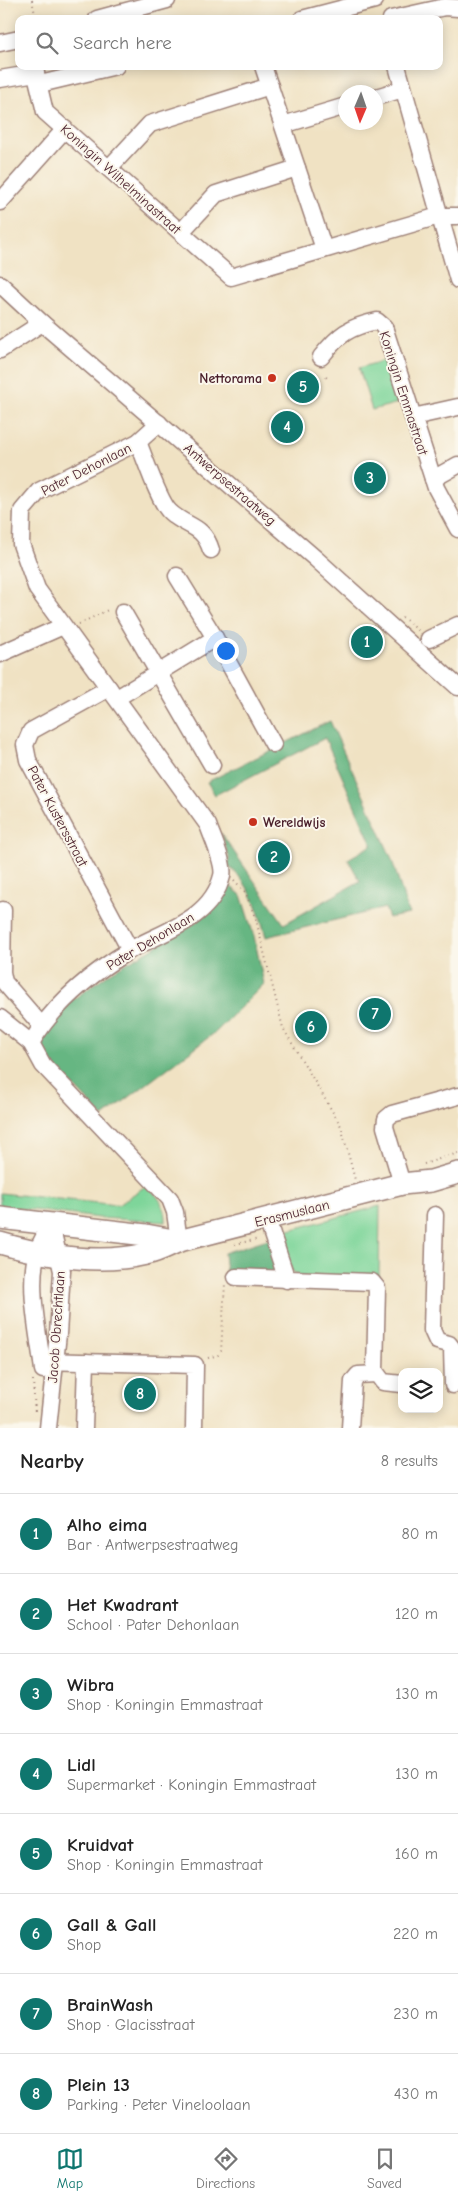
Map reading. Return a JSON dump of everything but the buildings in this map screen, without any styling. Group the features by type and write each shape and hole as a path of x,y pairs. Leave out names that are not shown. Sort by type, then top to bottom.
{"main road":[{"name":"Erasmuslaan","path":"404,1184 432,1168 458,1159"},
{"name":"Erasmuslaan","path":"0,1243 37,1252 88,1258 146,1254 179,1241 404,1184 431,1181 458,1173"},
{"name":"Erasmuslaan","path":"0,1218 146,1235 179,1241"}],"street":[{"path":"112,15 167,0"},
{"path":"318,15 376,0 382,15"},
{"path":"409,15 445,7 458,8"},
{"path":"0,43 15,40"},
{"path":"0,79 76,70"},
{"path":"264,70 324,249 439,216 458,216"},
{"path":"398,70 458,280"},
{"name":"Koningin Wilhelminastraat","path":"37,74 45,112 231,277 324,249"},
{"path":"110,168 150,124 270,86"},
{"path":"383,95 403,88"},
{"path":"283,124 338,108"},
{"path":"0,202 65,129"},
{"path":"181,232 216,194 297,168"},
{"name":"Antwerpsestraatweg","path":"0,284 42,323 316,559 458,688"},
{"name":"Koningin Emmastraat","path":"321,357 336,338 346,331 377,320 384,327 432,479 458,529"},
{"path":"0,350 42,323"},
{"path":"413,417 458,407"},
{"name":"Pater Dehonlaan","path":"31,1043 41,1025 86,981 130,950 187,922 214,894 223,875 217,850 208,826 37,589 21,544 22,511 39,491 138,442 159,423"},
{"path":"138,442 170,512 200,531 207,539 211,550"},
{"path":"432,479 458,465"},
{"path":"177,576 215,638 273,744"},
{"path":"123,612 212,765"},
{"path":"429,639 458,625"},
{"path":"0,654 64,628"},
{"path":"113,693 158,672 215,638"},
{"name":"Pater Kustersstraat","path":"113,693 31,731 25,745 28,760 130,950"},
{"path":"3,910 2,972 4,982 41,1025"},
{"path":"0,1018 31,1043 44,1065 170,1199 175,1212 179,1241"},
{"path":"404,1184 385,1128 386,1119 392,1114 458,1096"},
{"path":"435,1215 432,1330 437,1341 449,1344 452,1348 450,1385"},
{"path":"267,1219 287,1280"},
{"name":"Jacob Obrechtlaan","path":"48,1361 37,1336 34,1268 37,1252 50,1225"},
{"name":"Jacob Obrechtlaan","path":"48,1426 48,1361 62,1271 60,1255 50,1225"},
{"path":"236,1277 372,1282 376,1288 376,1374"},
{"path":"48,1361 195,1365 194,1428"},
{"path":"84,1428 86,1362"},
{"path":"350,1428 353,1381 358,1375 376,1374 388,1383 398,1384"}],"path":[{"path":"32,0 35,15"},
{"path":"326,377 329,380"},
{"path":"64,628 124,602 123,612"},
{"path":"223,875 237,882 246,893 256,920 283,1028 341,1126 356,1185"},
{"path":"195,1365 218,1355 221,1351 225,1283 230,1278 236,1277"}],"green space":[{"path":"385,360 398,403 372,410 359,368"},
{"path":"330,721 391,857 409,914 389,918 385,908 266,937 253,898 243,881 228,866 229,857 221,833 284,924 360,881 348,859 372,845 325,738 215,795 207,782"},
{"path":"225,882 241,895 254,936 264,984 217,1031 103,1117 38,1049 42,1034 71,1001 111,972 188,928 217,906"},
{"path":"147,1185 163,1206 166,1222 99,1218 0,1206 0,1193 118,1205"},
{"path":"380,1206 379,1278 301,1277 292,1271 278,1233"},
{"path":"268,1239 277,1262 274,1271 268,1274 226,1274 224,1253"}],"place":[{"name":"Nettorama","path":"272,378"},
{"name":"Kruidvat","path":"303,387"},
{"name":"Lidl","path":"287,427"},
{"name":"Wibra","path":"370,478"},
{"name":"Alho eima","path":"367,642"},
{"name":"Wereldwijs","path":"253,822"},
{"name":"Het Kwadrant","path":"274,857"},
{"name":"BrainWash","path":"375,1014"},
{"name":"Gall & Gall","path":"311,1027"},
{"name":"Plein 13","path":"140,1394"}]}
